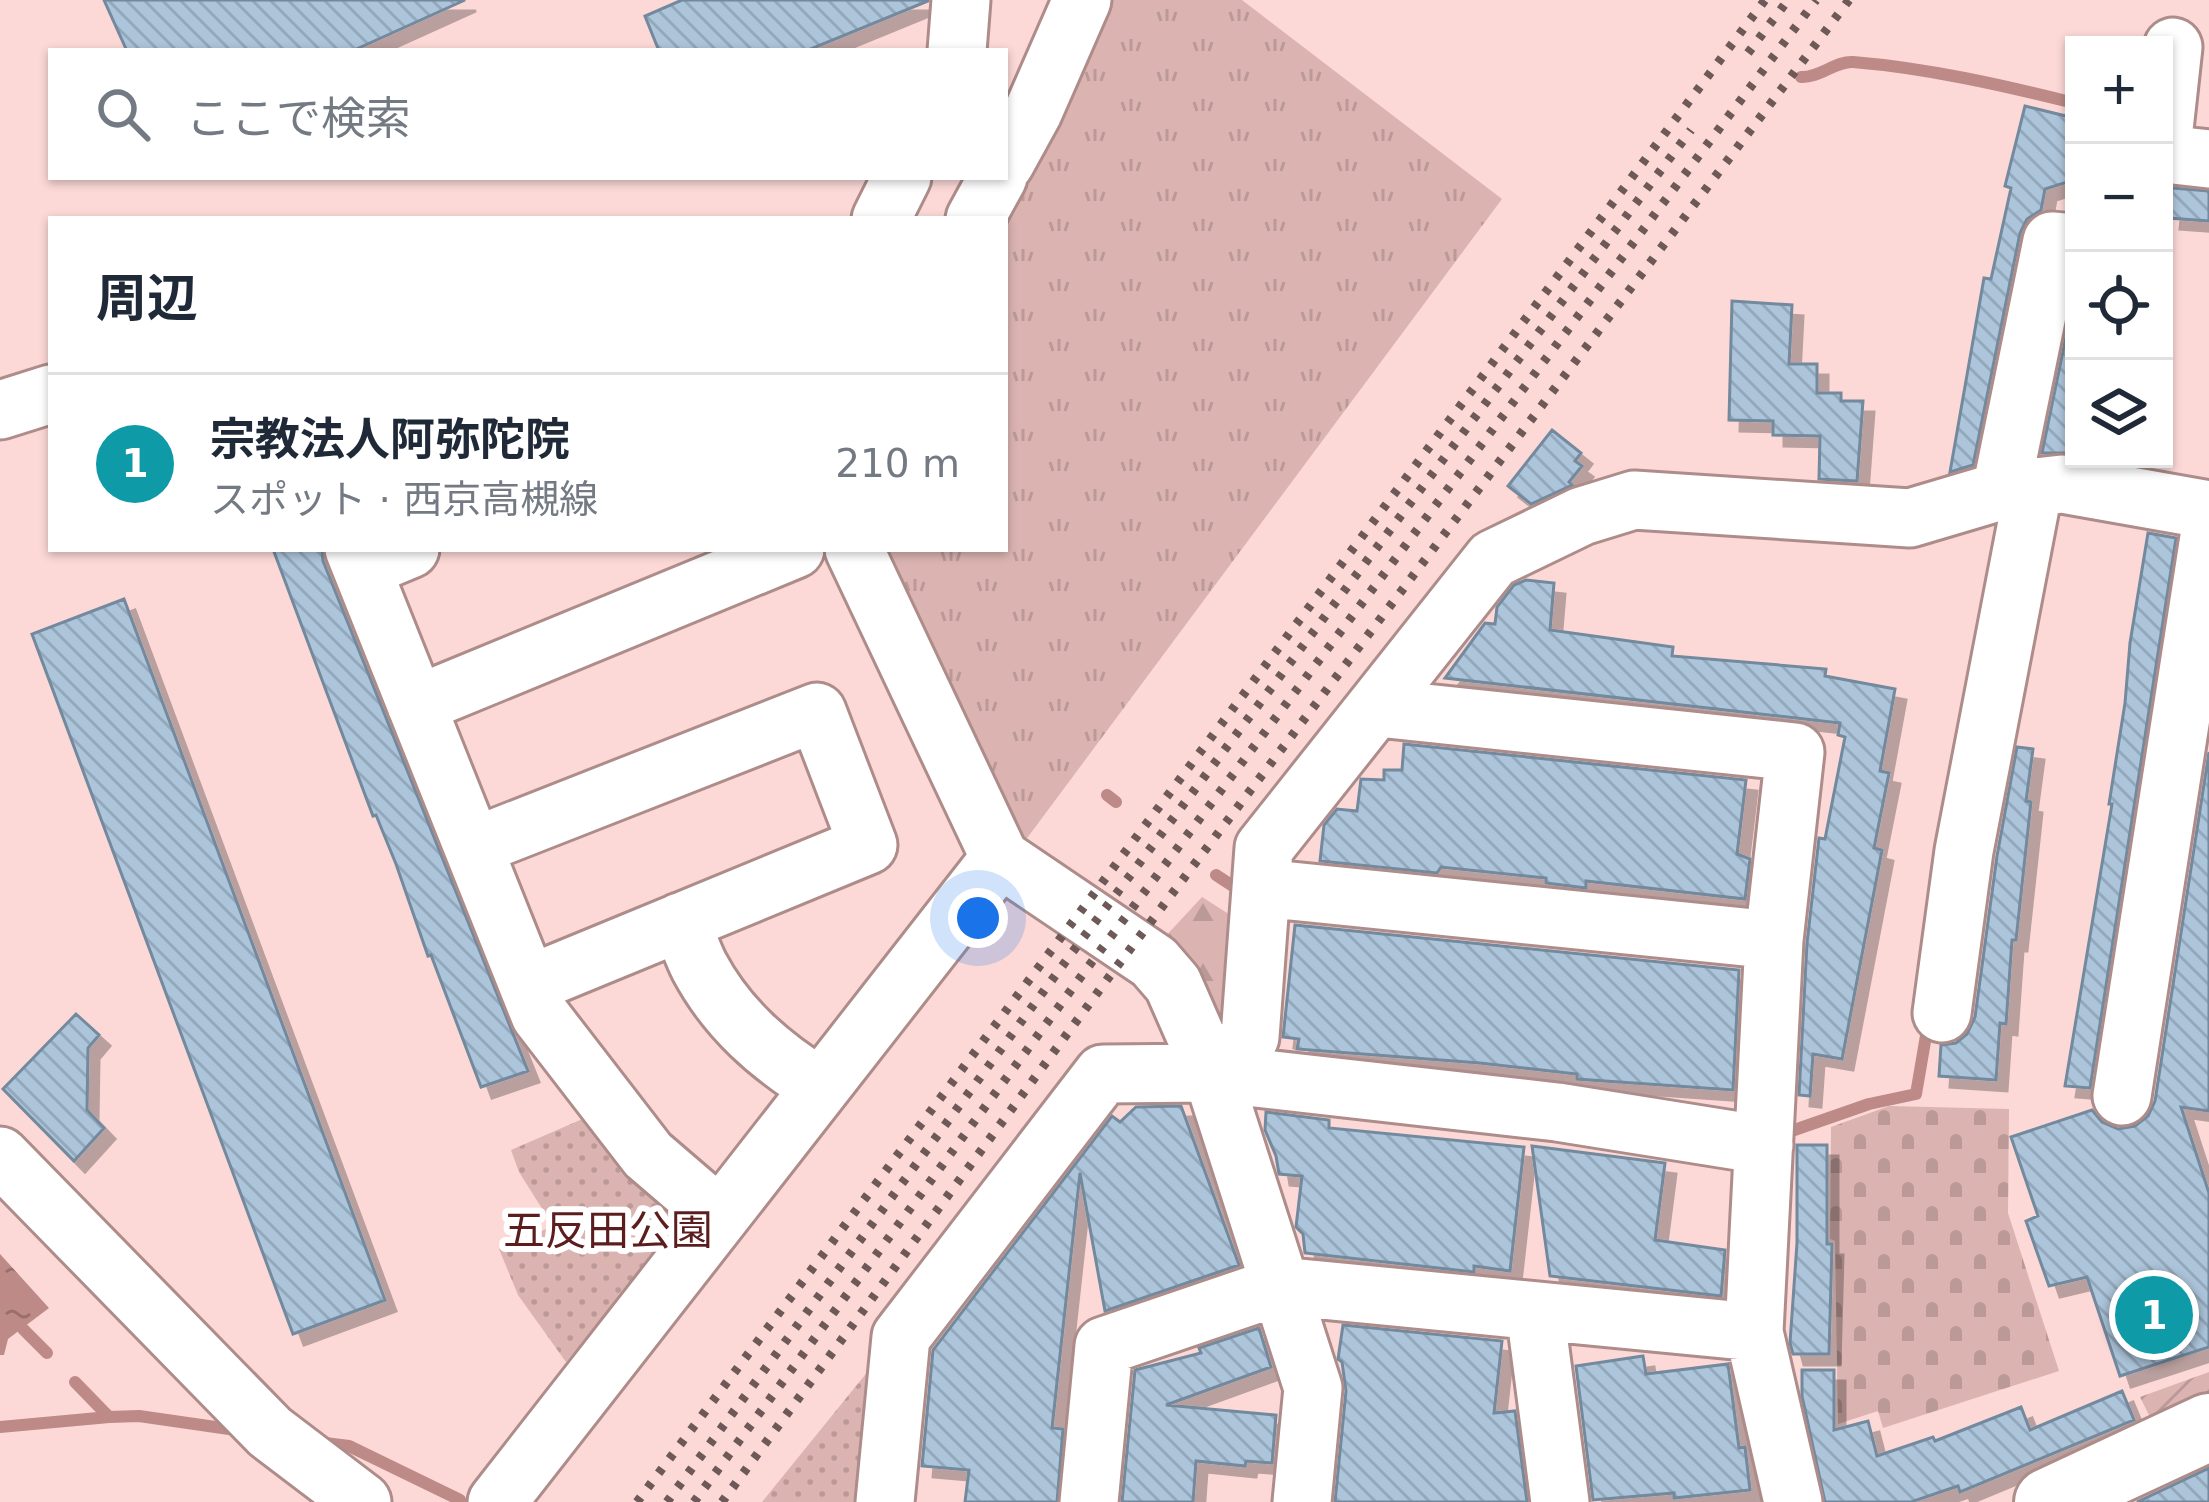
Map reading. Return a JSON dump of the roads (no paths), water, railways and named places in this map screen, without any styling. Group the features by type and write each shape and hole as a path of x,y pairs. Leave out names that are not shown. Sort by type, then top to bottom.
{"main road":[{"path":"2051,1501 2209,1427"}],"street":[{"path":"957,48 961,0"},
{"path":"1008,158 1082,0"},
{"path":"2173,155 2209,159"},
{"path":"882,216 900,180"},
{"path":"977,216 996,180"},
{"path":"1942,1013 2052,241 2065,242"},
{"path":"0,410 48,395"},
{"path":"1212,1072 1250,1036 1264,848 1493,559 1582,516 1634,500 1910,518 2017,489 2106,476 2209,510"},
{"path":"2122,1096 2114,980 2152,741 2209,537"},
{"path":"416,705 788,552"},
{"path":"855,552 1000,858 1154,962 1173,984 1212,1072 1313,1388 1302,1502"},
{"path":"375,556 416,705 540,1016 648,1155 719,1216"},
{"path":"1378,708 1795,752 1774,940 1754,1332 1793,1502"},
{"path":"473,847 817,712 868,845 528,985"},
{"path":"496,1502 1000,858"},
{"path":"1261,888 1774,940"},
{"path":"680,922 715,992 749,1035 779,1062 820,1088"},
{"path":"885,1502 901,1336 1103,1074 1212,1072 1558,1112 1764,1144"},
{"path":"0,1156 270,1432 362,1502"},
{"path":"1089,1502 1104,1346 1280,1286 1754,1332"},
{"path":"1535,1311 1560,1502"}],"water":[{"path":"0,1254 49,1308 8,1339 4,1355 0,1355"}],"waterway":[{"path":"1801,77 1853,62 1964,78 2065,101"},
{"path":"1107,795 1116,802"},
{"path":"1216,875 1245,894"},
{"path":"1780,1135 1869,1104 1916,1094 1928,1024"},
{"path":"23,1329 47,1353"},
{"path":"75,1382 109,1417 139,1416 243,1431"},
{"path":"0,1427 109,1417"},
{"path":"317,1442 349,1446 460,1500"}],"railway":[{"path":"637,1502 1765,0"},
{"path":"1748,53 1788,0"},
{"path":"694,1502 1094,959 1816,0"},
{"path":"722,1502 1109,977 1849,0"},
{"path":"667,1502 1077,946 1691,130"}],"place":[{"name":"宗教法人阿弥陀院","path":"2154,1315"}],"park label":[{"name":"五反田公園","path":"608,1230"}]}
